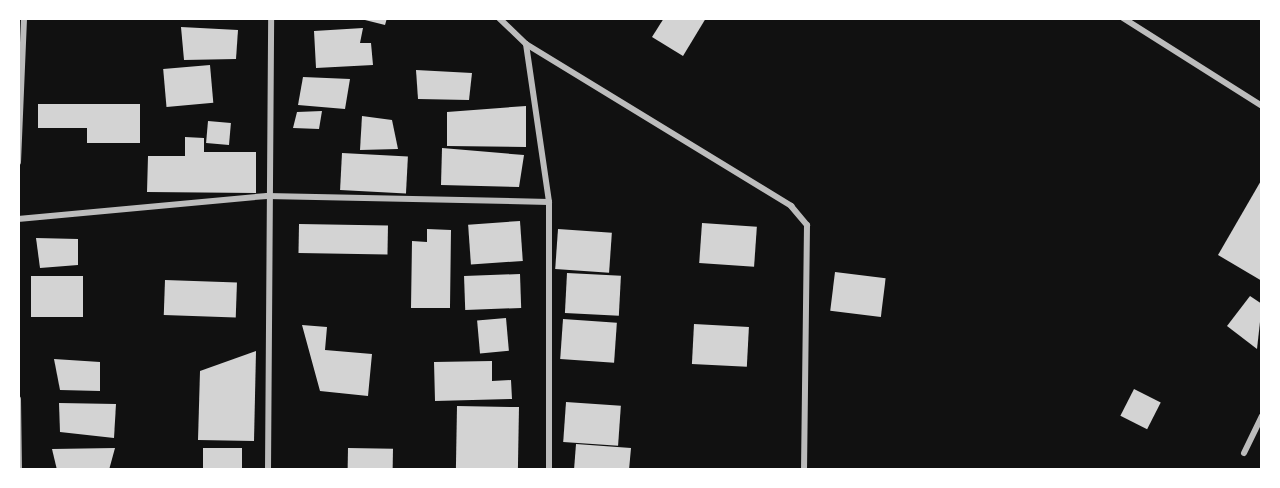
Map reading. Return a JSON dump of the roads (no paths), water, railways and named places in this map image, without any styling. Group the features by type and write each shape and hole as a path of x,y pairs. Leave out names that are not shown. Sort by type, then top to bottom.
{"street":[{"path":"18,162 24,18"},
{"path":"268,470 267,196 272,18"},
{"path":"499,18 526,44 791,206 807,225 804,470"},
{"path":"1123,18 1262,106"},
{"path":"526,44 549,202 549,470"},
{"path":"18,219 267,196 549,202"},
{"path":"18,399 19,470"},
{"path":"1244,453 1262,416"}]}
